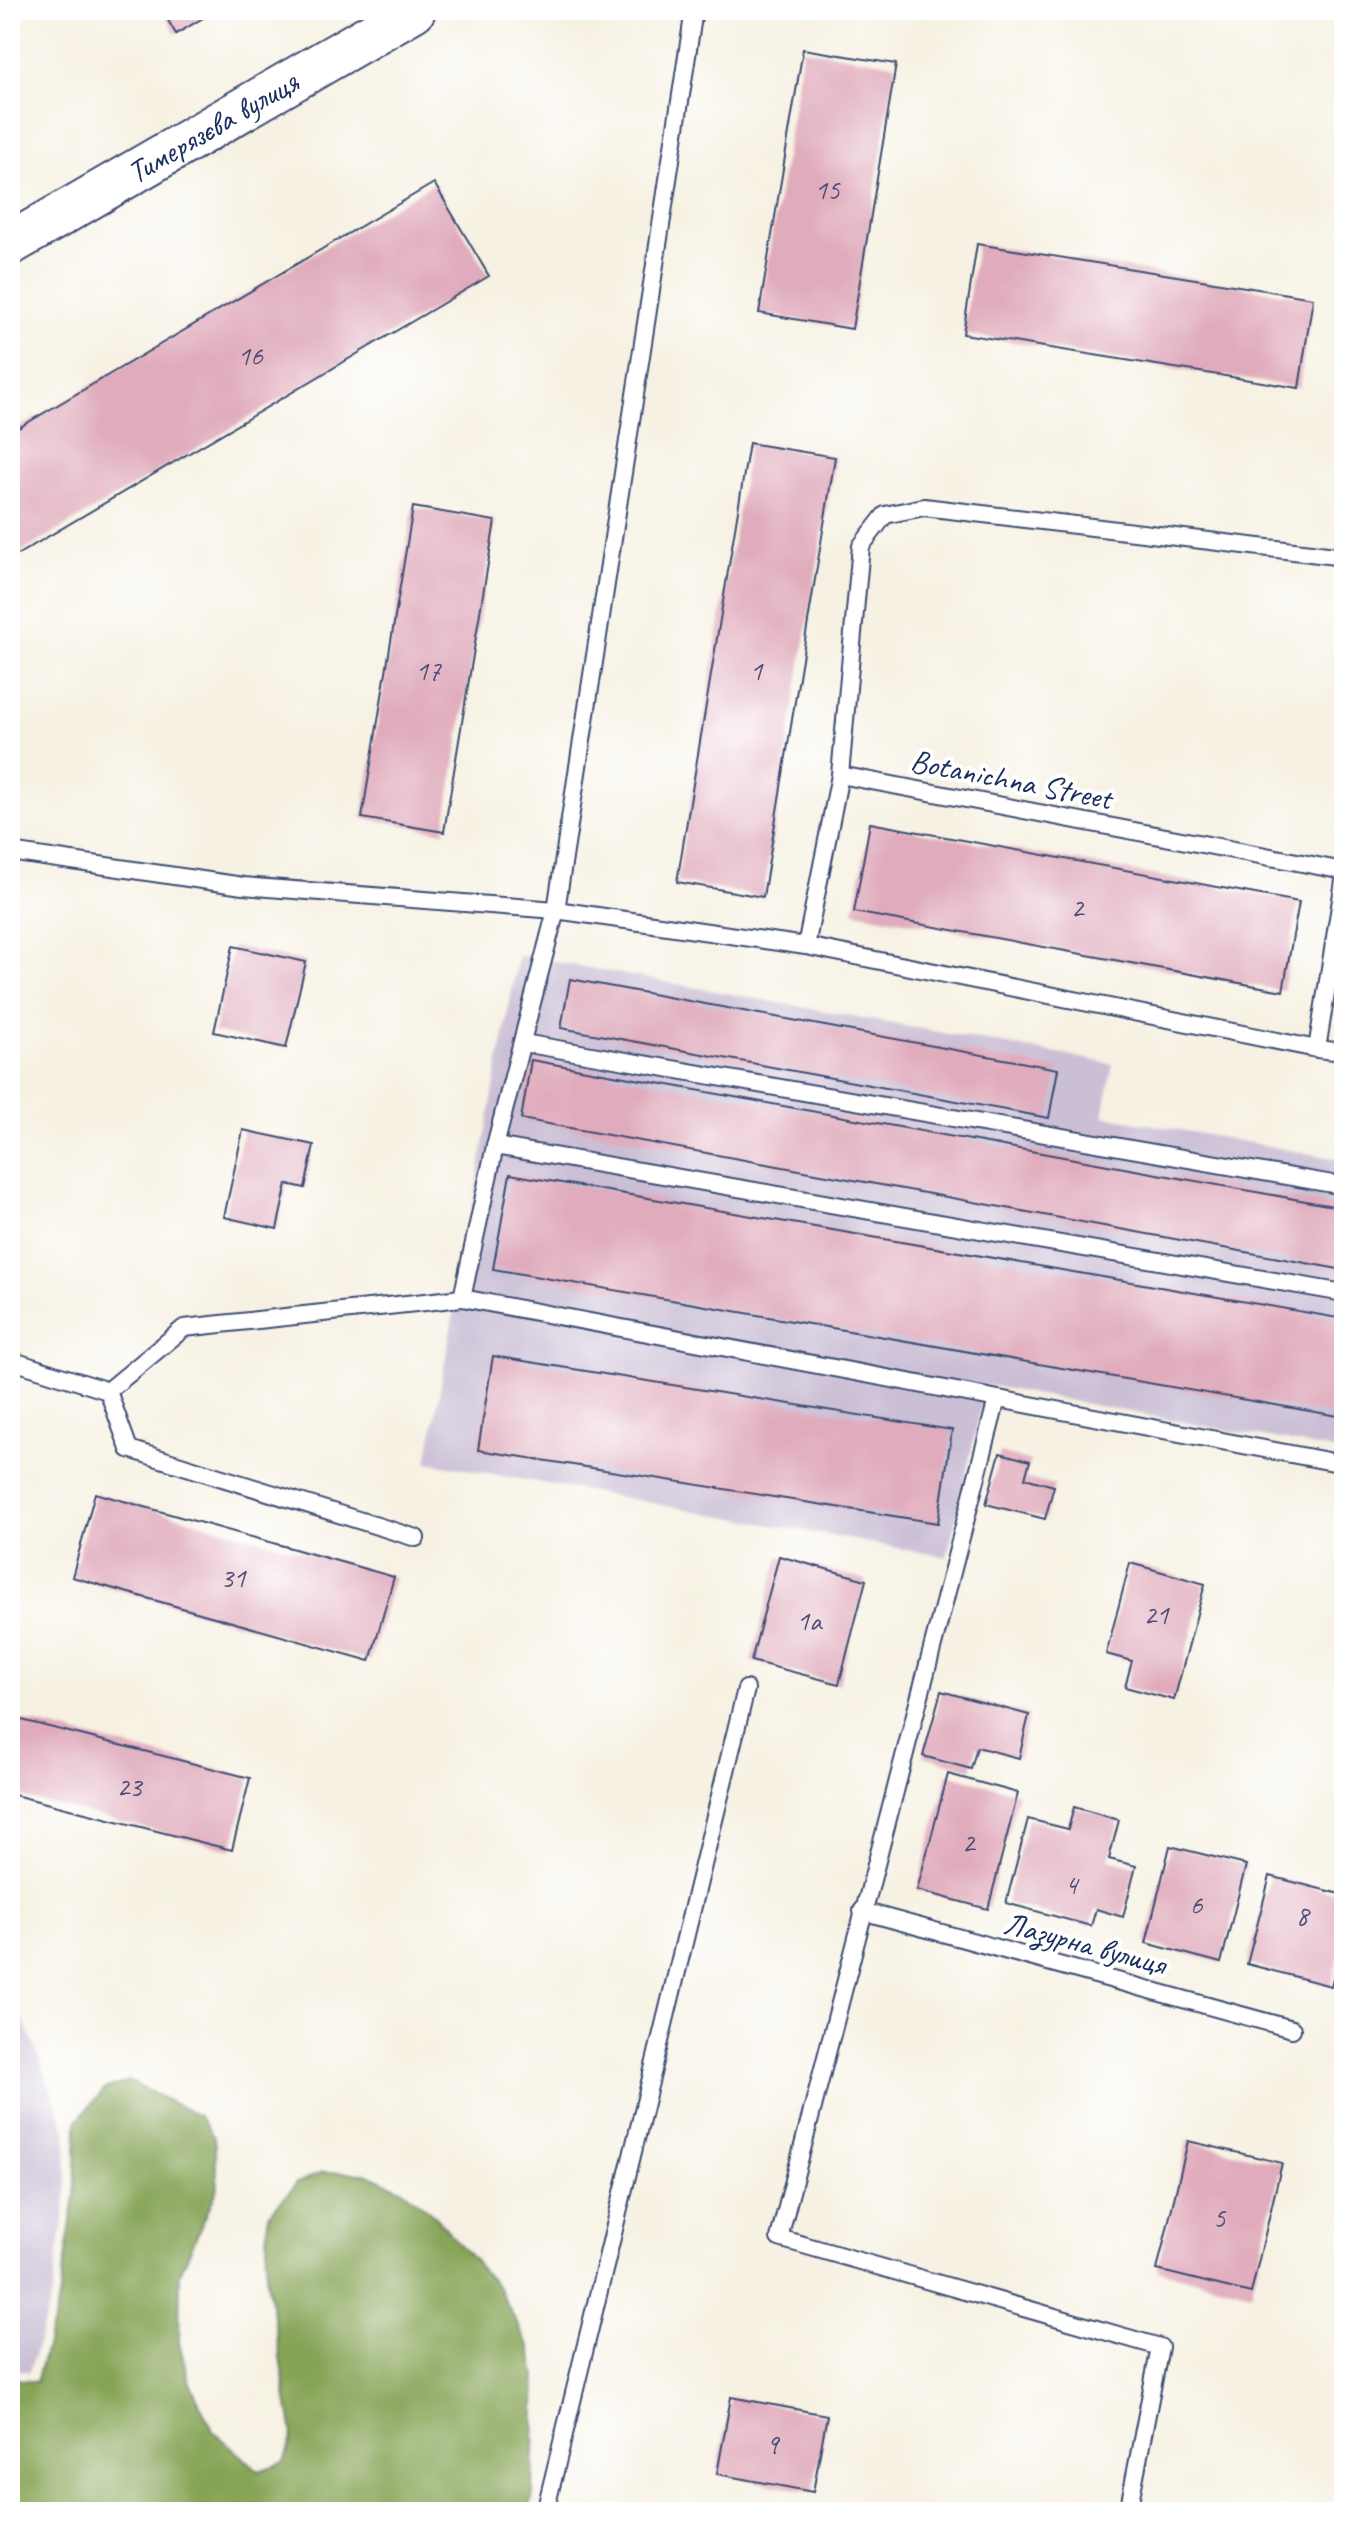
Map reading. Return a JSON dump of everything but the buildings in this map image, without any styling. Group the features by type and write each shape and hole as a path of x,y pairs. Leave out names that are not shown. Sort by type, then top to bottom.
{"street":[{"name":"Тимерязєва вулиця","path":"10,244 414,10"}],"lane":[{"path":"462,1298 495,1146 556,910 694,10"},
{"path":"806,946 840,775 861,546 885,515 924,507 1344,557"},
{"name":"Botanichna Street","path":"840,775 1344,871"},
{"path":"10,852 243,886 556,910 806,946 1344,1052"},
{"path":"1317,1049 1344,881"},
{"path":"523,1043 1344,1186"},
{"path":"495,1146 1344,1293"},
{"path":"108,1391 184,1328 462,1298 1344,1464"},
{"path":"10,1360 108,1391"},
{"path":"108,1391 129,1449 416,1538"},
{"path":"997,1399 779,2238 1160,2347 1128,2512"},
{"path":"545,2512 746,1689"},
{"name":"Лазурна вулиця","path":"862,1911 1292,2029"}],"shaded area":[{"path":"518,955 1113,1064 1103,1116 1344,1160 1344,1452 986,1385 947,1557 427,1462"},
{"path":"10,1992 35,2046 66,2131 67,2194 51,2300 29,2372 10,2368"}],"green space":[{"path":"128,2081 199,2116 214,2137 218,2188 180,2273 179,2343 190,2383 212,2430 259,2471 284,2462 293,2435 266,2275 268,2216 297,2183 323,2172 366,2173 404,2190 435,2216 498,2288 530,2348 536,2374 533,2494 529,2512 10,2512 10,2378 36,2382 58,2305 75,2196 77,2121 104,2090"}]}
